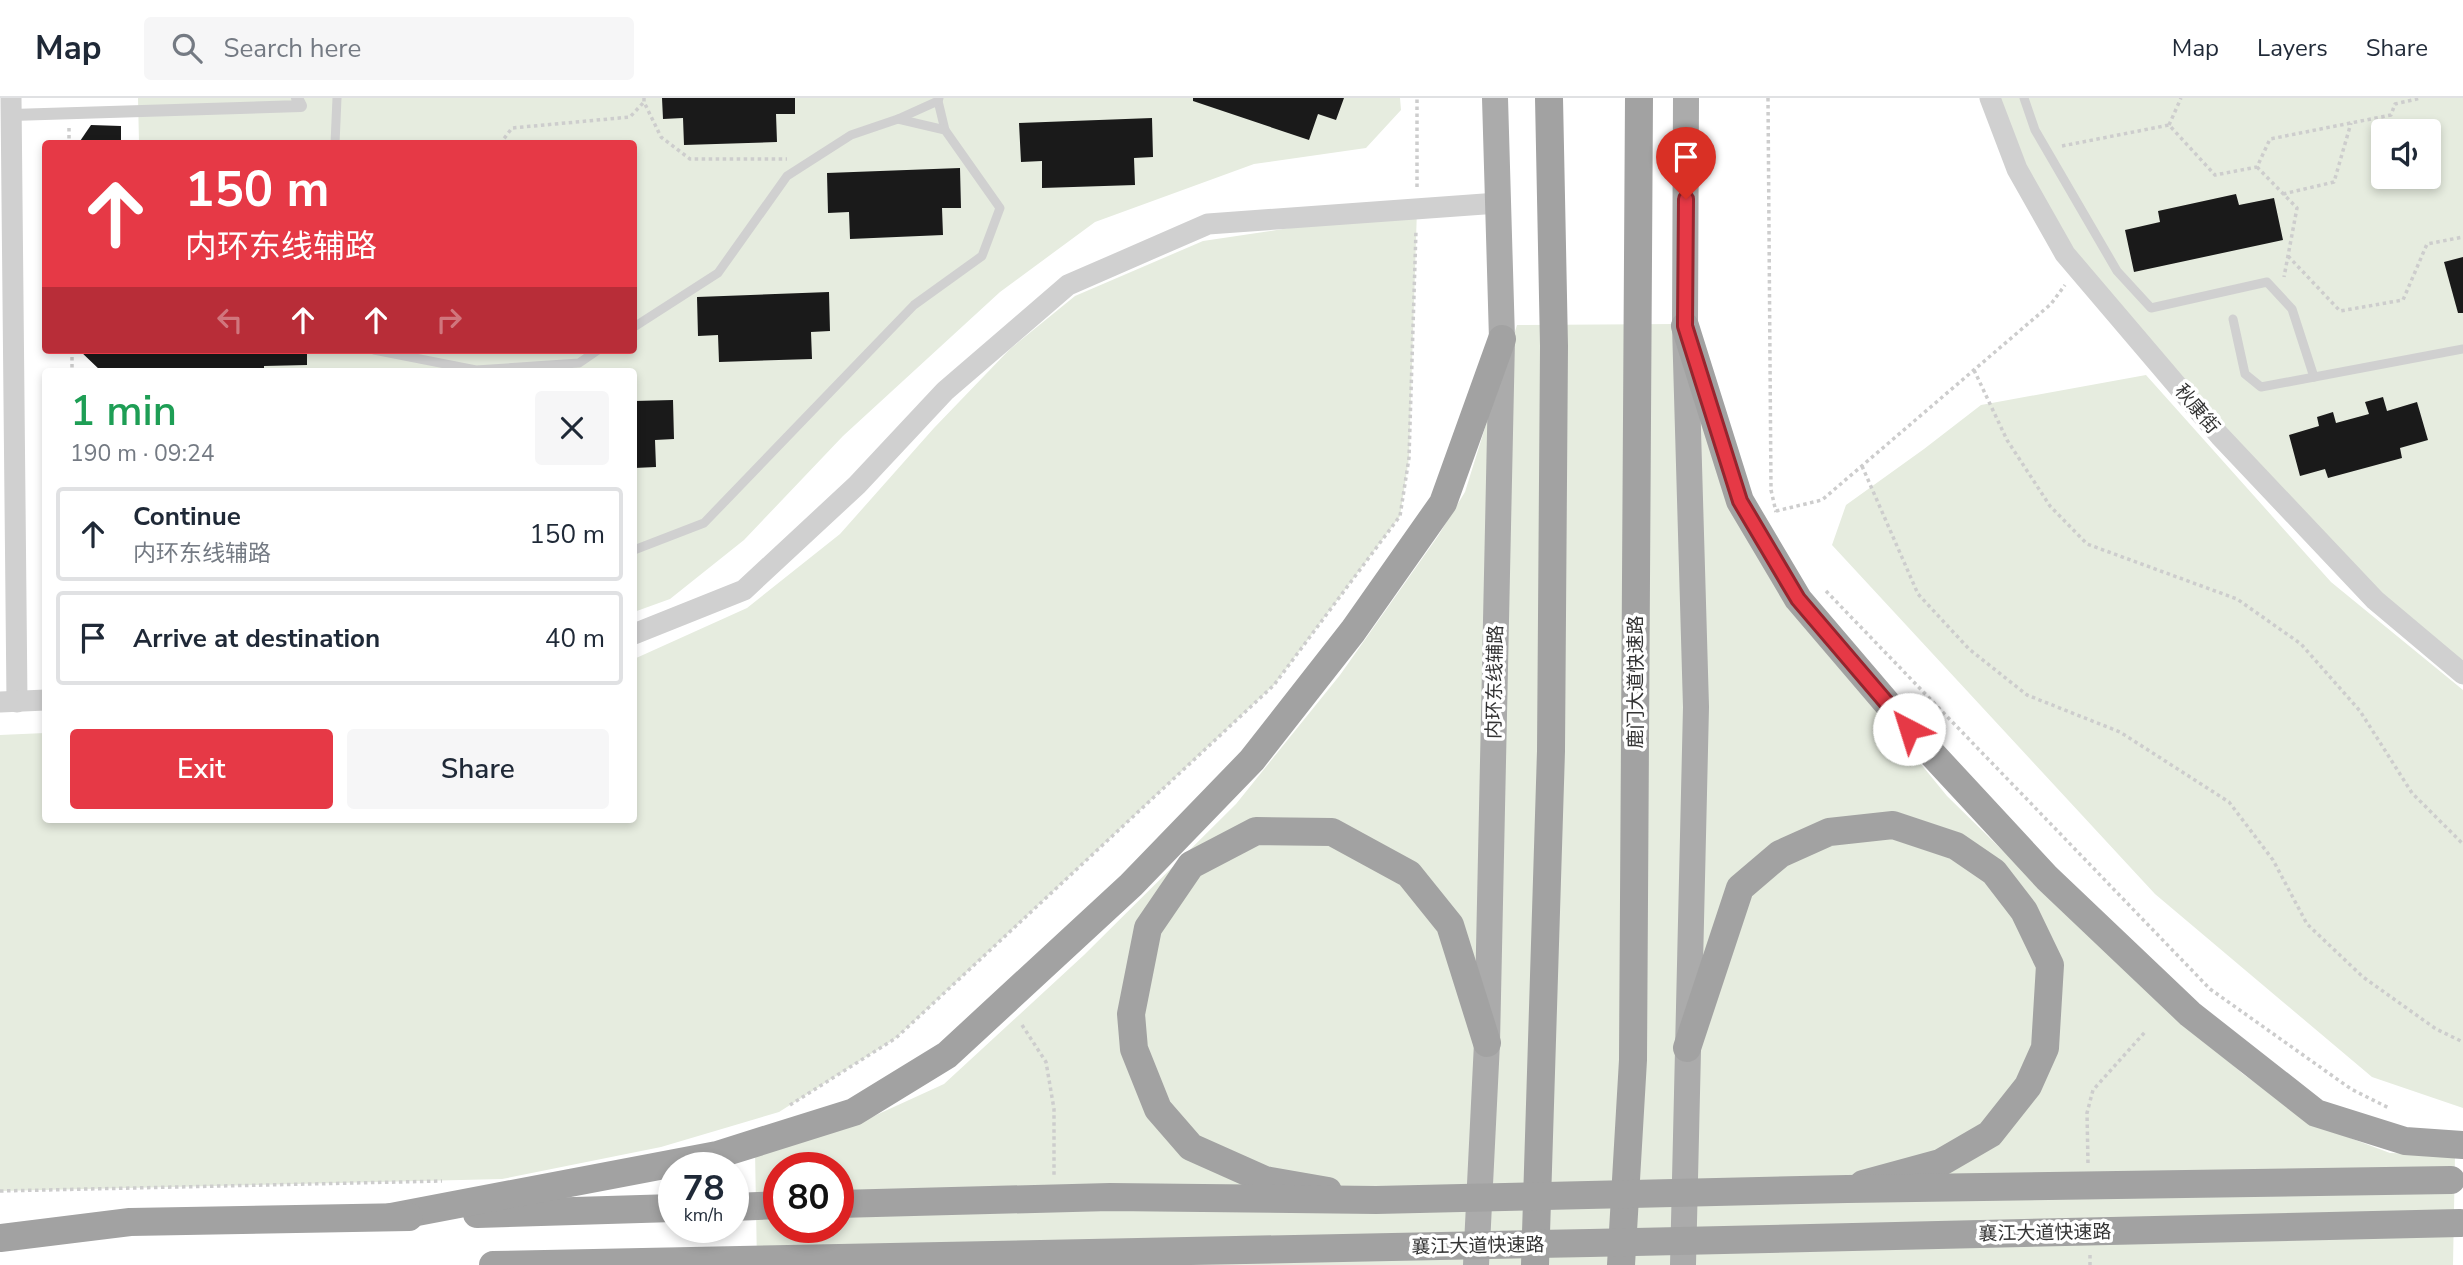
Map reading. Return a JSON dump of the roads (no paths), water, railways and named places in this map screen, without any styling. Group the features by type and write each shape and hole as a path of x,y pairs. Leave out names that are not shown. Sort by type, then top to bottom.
{"highway":[{"path":"1535,1265 1551,751 1554,346 1549,98"},
{"name":"鹿门大道快速路","path":"1621,1265 1633,1060 1639,98"},
{"path":"1685,326 1740,501 1798,599 1909,729 2048,878 2190,1014 2316,1113 2404,1141 2463,1145"},
{"path":"391,1217 717,1155 854,1112 947,1055 1131,885 1252,760 1345,642 1443,503 1502,339"},
{"path":"1687,1048 1740,888 1780,854 1829,832 1893,825 1956,846 1994,872 2024,911 2050,965 2045,1048 2028,1086 1990,1133 1940,1163 1847,1189"},
{"path":"1376,1200 1265,1180 1191,1147 1158,1109 1134,1049 1131,1014 1148,928 1191,865 1256,831 1332,832 1409,874 1450,925 1487,1043"},
{"path":"854,1204 1110,1197 1376,1200 1847,1189 2457,1180"},
{"path":"0,1238 130,1222 658,1209"},
{"name":"襄江大道快速路","path":"493,1265 1590,1244 2462,1223"}],"main road":[{"name":"内环东线辅路","path":"1476,1265 1487,1043 1502,339 1496,98"},
{"path":"1683,1265 1696,707 1685,326 1686,98"},
{"path":"0,1224 130,1222"}],"street":[{"path":"42,701 8,702 11,106 301,106 297,98"},
{"name":"秋康街","path":"1990,98 2017,169 2066,254 2077,268 2220,436 2375,600 2463,674"},
{"path":"637,633 744,590 857,485 945,391 1068,285 1209,224 1498,203"}],"lane":[{"path":"335,140 337,98"},
{"path":"2024,98 2035,130 2117,271 2151,308 2267,282 2291,309 2314,377"},
{"path":"637,325 718,273 786,176 850,135 898,119 939,99 945,130 1000,208 982,256 914,305 704,523 637,549"},
{"path":"898,119 945,130"},
{"path":"2233,319 2245,374 2261,387 2463,349"},
{"path":"394,354 466,368"},
{"path":"505,368 579,363 592,354"}]}
